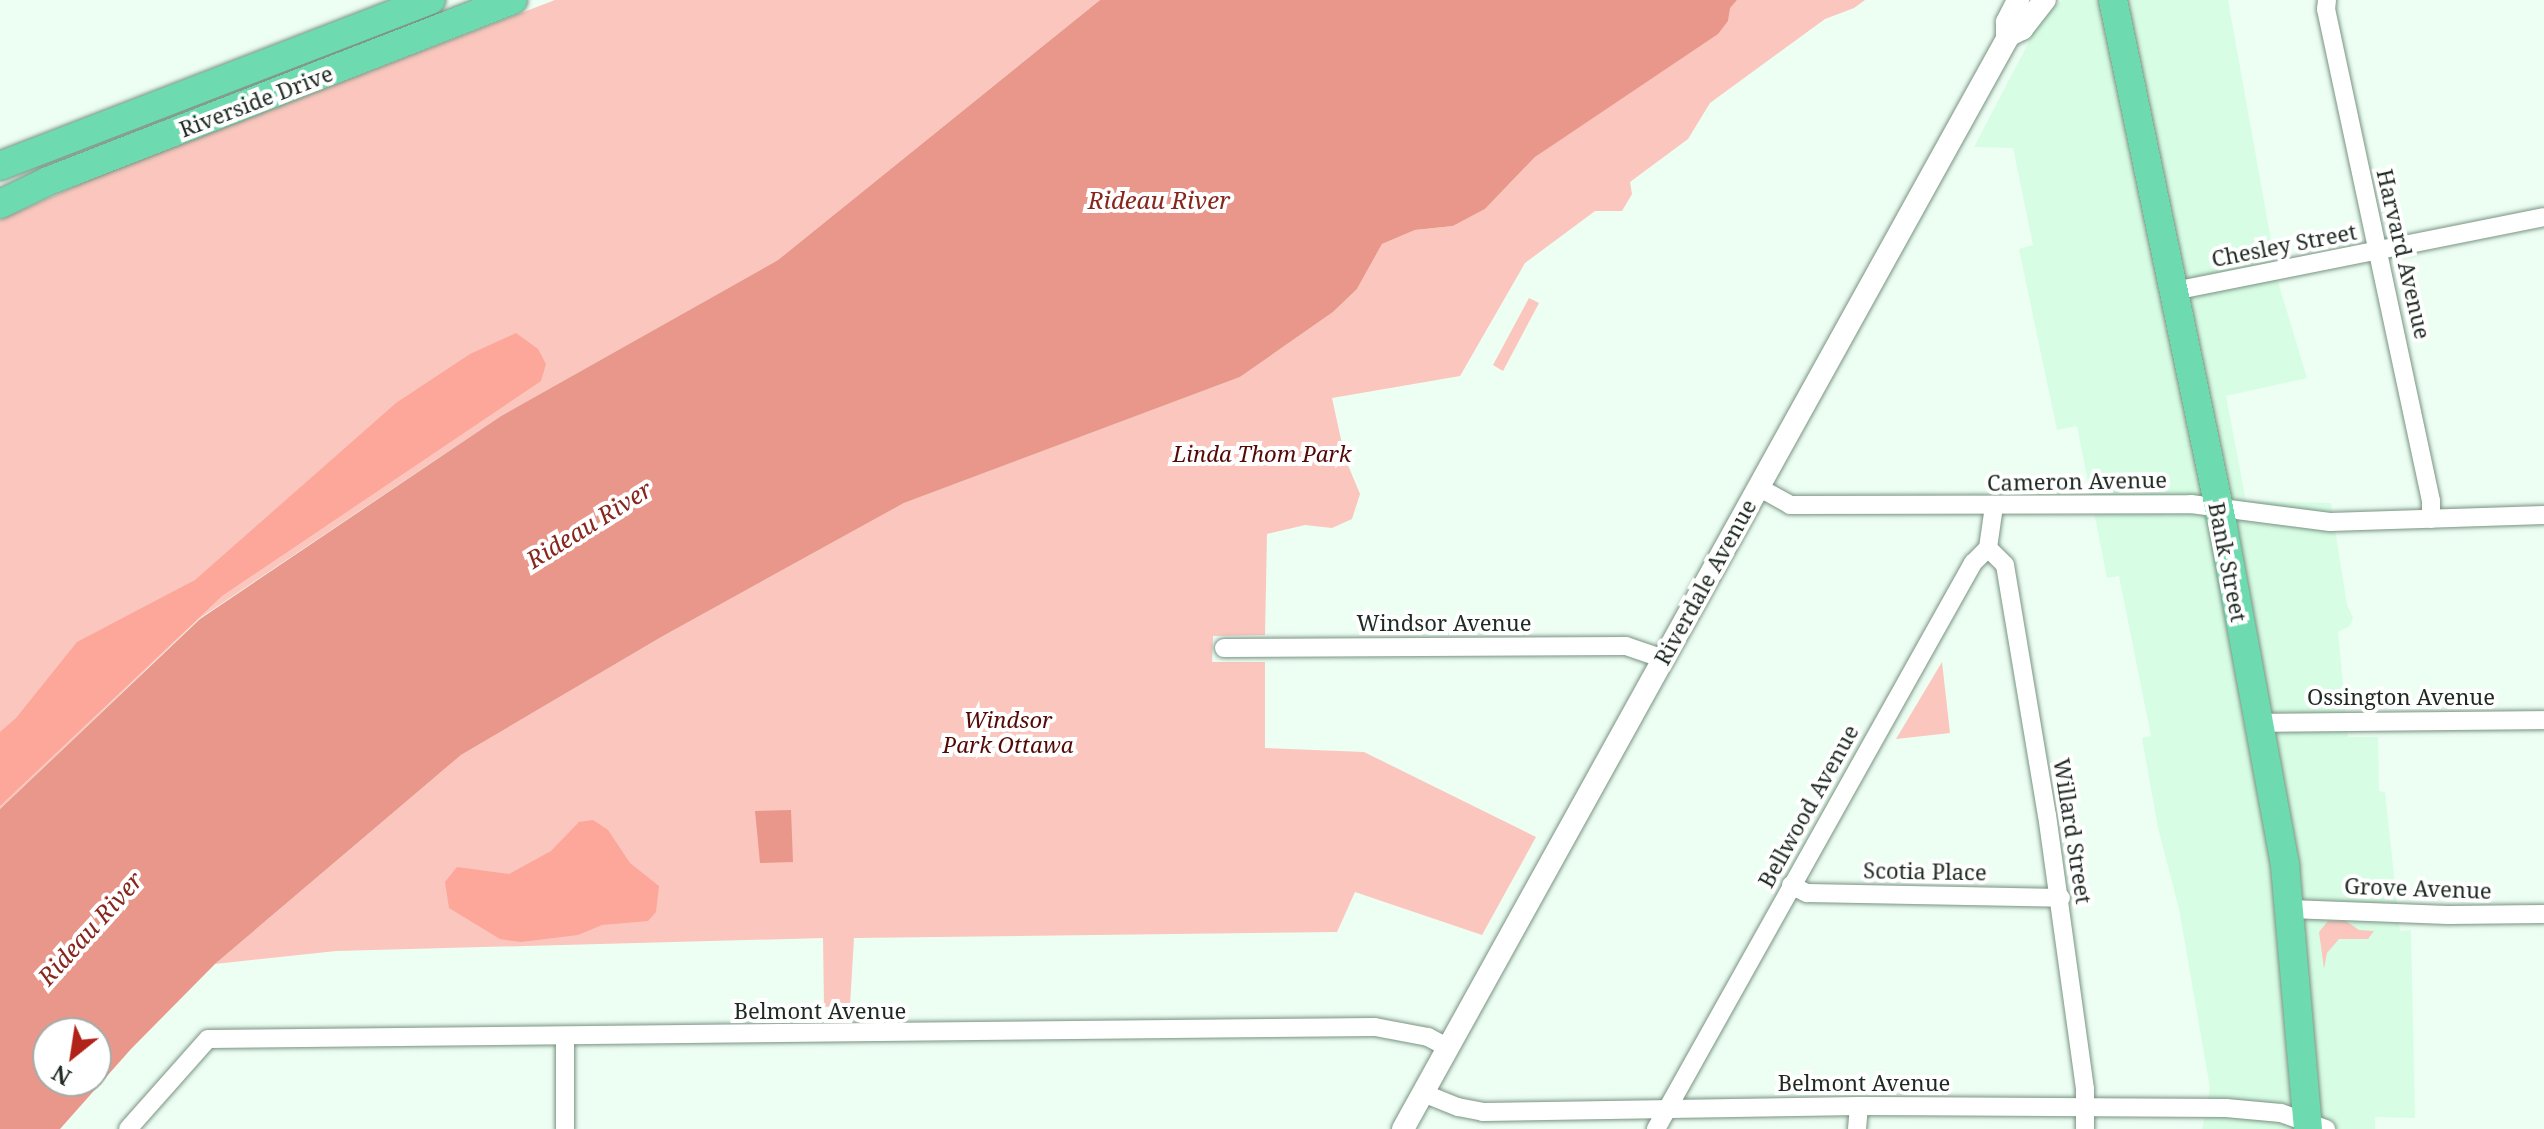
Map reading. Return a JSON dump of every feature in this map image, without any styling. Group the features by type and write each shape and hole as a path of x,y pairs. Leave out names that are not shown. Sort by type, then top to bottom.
{"main road":[{"name":"Riverside Drive","path":"0,166 397,7 431,0"},
{"name":"Riverside Drive","path":"0,204 48,181 481,6 513,0"},
{"name":"Bank Street","path":"2113,0 2219,507 2258,723 2290,909 2314,1126"}],"street":[{"name":"Riverdale Avenue","path":"1403,1129 2008,36 2007,22 2018,0"},
{"name":"Riverdale Avenue","path":"2008,36 2022,29 2045,0"},
{"name":"Harvard Avenue","path":"2327,0 2431,501 2431,519"},
{"name":"Chesley Street","path":"2174,291 2544,217"},
{"name":"Cameron Avenue","path":"1758,487 1790,505 2219,507 2330,522 2544,515"},
{"name":"Bellwood Avenue","path":"1656,1129 1973,563 1988,548 1994,506"},
{"name":"Willard Street","path":"1988,548 2005,565 2061,898 2087,1107 2085,1129"},
{"name":"Windsor Avenue","path":"1224,648 1626,646 1661,658"},
{"name":"Ossington Avenue","path":"2258,723 2544,720"},
{"name":"Scotia Place","path":"1791,885 1807,893 2061,898"},
{"name":"Grove Avenue","path":"2290,909 2544,914"},
{"name":"Belmont Avenue","path":"128,1129 208,1039 1375,1027 1428,1037 1449,1048"},
{"path":"565,1036 565,1129"},
{"name":"Belmont Avenue","path":"1423,1093 1458,1107 1483,1112 1859,1106 2226,1108 2281,1113 2314,1126"},
{"path":"1857,1129 1859,1106"}],"shaded area":[{"path":"2063,0 2228,0 2279,285 2307,378 2226,396 2246,501 2331,503 2347,605 2353,618 2350,626 2338,632 2348,737 2378,737 2379,791 2385,792 2400,931 2411,930 2415,1118 2375,1117 2375,1129 2202,1129 2210,1088 2179,909 2158,828 2142,738 2151,736 2119,576 2107,578 2077,426 2057,430 2019,249 2033,245 2013,148 1974,147 2038,24 2046,12"},
{"path":"516,333 538,349 546,364 541,381 222,596 0,806 0,732 16,718 77,642 195,580 396,403 470,354"},
{"path":"593,820 608,830 630,863 659,886 656,912 648,921 602,925 578,935 521,942 500,939 449,908 445,882 457,867 509,874 551,851 579,822"}],"green space":[{"path":"555,0 1100,0 778,260 501,416 200,618 0,809 0,220 96,177"},
{"name":"Windsor Park Ottawa","path":"1737,0 1865,0 1854,8 1825,19 1710,103 1688,139 1630,182 1632,194 1622,211 1595,211 1525,263 1460,376 1332,398 1345,458 1360,494 1352,519 1332,528 1305,525 1267,534 1265,635 1213,636 1212,662 1265,662 1265,748 1364,752 1536,837 1482,935 1355,892 1337,932 854,938 850,1006 824,1007 823,938 336,951 215,964 461,755 663,636 904,503 1240,377 1333,312 1357,289 1382,244 1415,230 1453,226 1485,209 1535,157 1728,21 1729,8"},
{"path":"1529,298 1539,303 1503,371 1493,365"},
{"path":"1942,662 1950,733 1896,739"},
{"path":"2328,921 2346,921 2359,930 2374,931 2368,939 2339,939 2327,953 2324,969 2319,932"}],"water":[{"name":"Rideau River","path":"1100,0 1737,0 1718,34 1535,157 1485,209 1453,226 1415,230 1382,244 1357,289 1333,312 1240,377 904,503 663,636 461,755 215,964 112,1070 112,1017 32,1017 32,1097 88,1097 60,1129 0,1129 0,809 200,619 501,416 778,260"},
{"path":"791,810 793,862 760,863 755,811"}],"park label":[{"name":"Linda Thom Park","path":"1262,454"}]}
